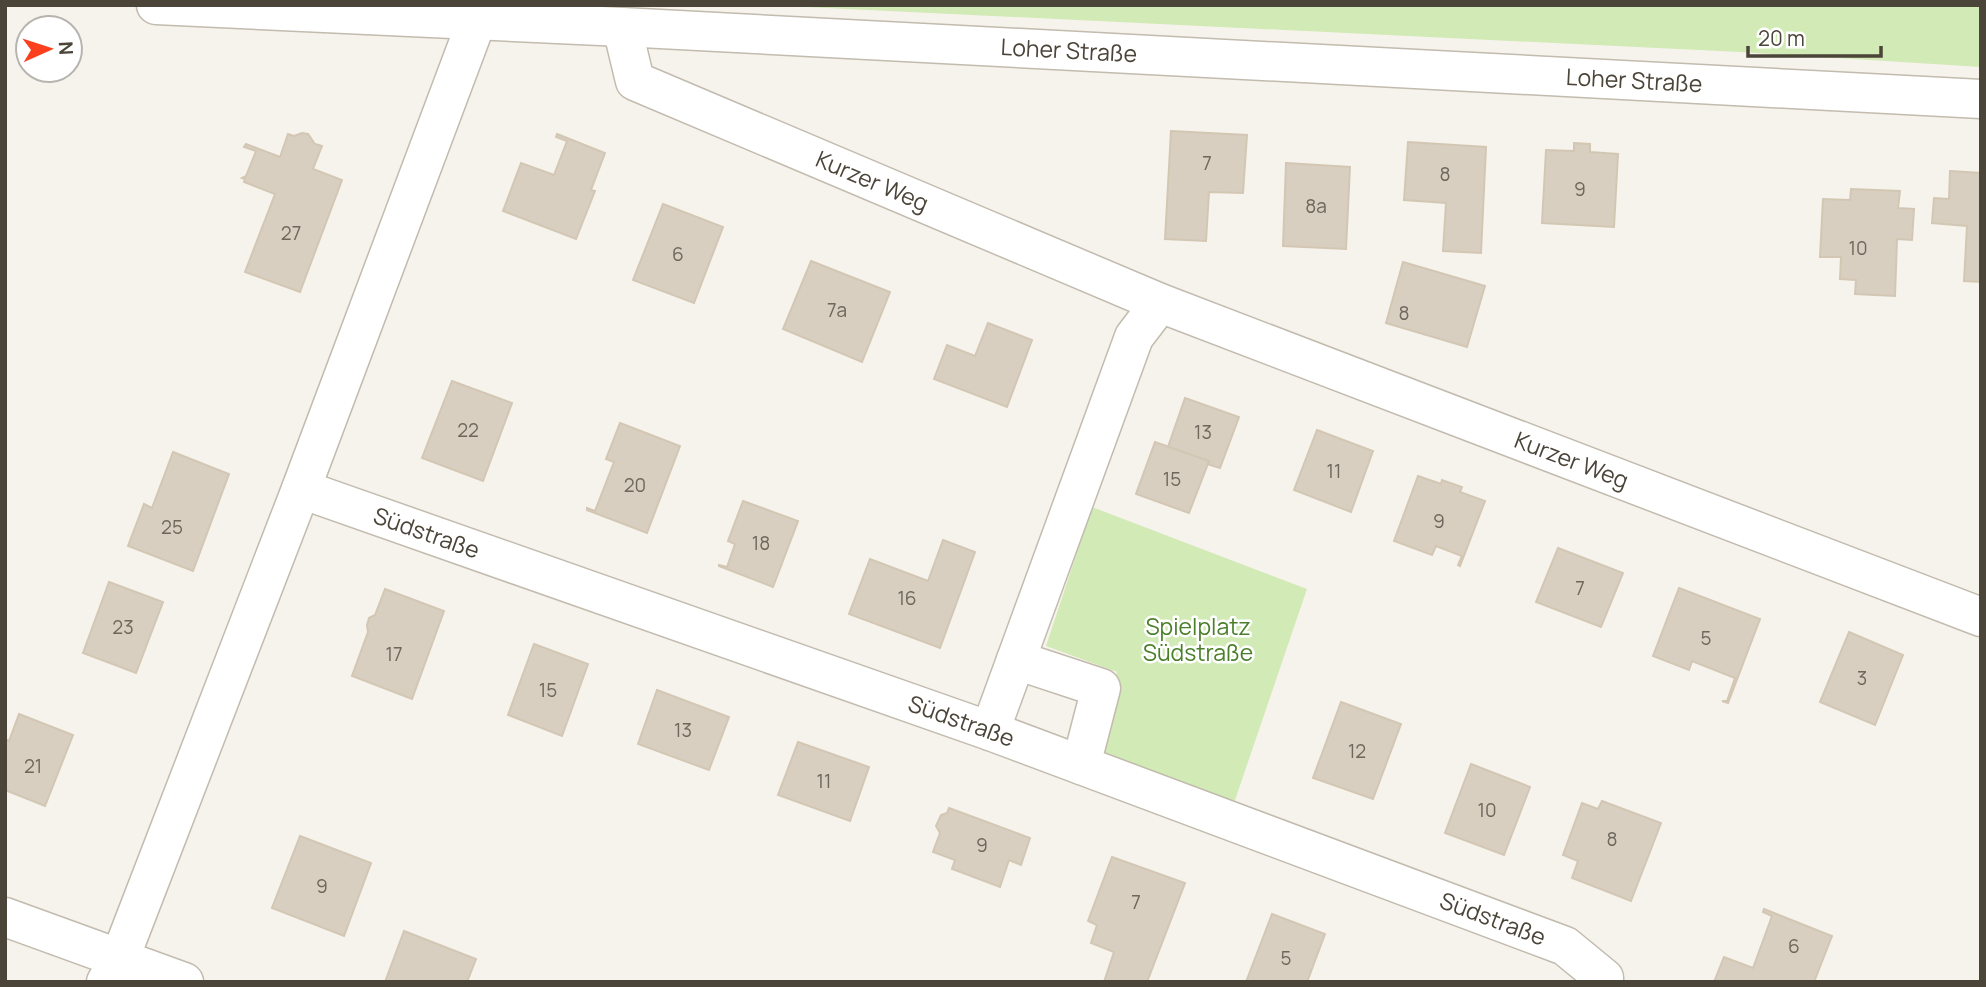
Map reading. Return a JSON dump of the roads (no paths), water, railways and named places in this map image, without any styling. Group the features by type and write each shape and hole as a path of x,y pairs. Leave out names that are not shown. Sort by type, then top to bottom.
{"street":[{"name":"Loher Straße","path":"156,5 1981,99"},
{"path":"113,970 301,489 477,20"},
{"name":"Kurzer Weg","path":"622,27 635,81 1160,303 1981,617"},
{"path":"990,731 1134,337 1160,303"},
{"name":"Südstraße","path":"301,489 990,731 1565,946 1604,978 1604,982"},
{"path":"1016,660 1101,688 1081,765"},
{"path":"5,917 113,970 184,982"}],"park label":[{"name":"Spielplatz Südstraße","path":"1198,640"}]}
